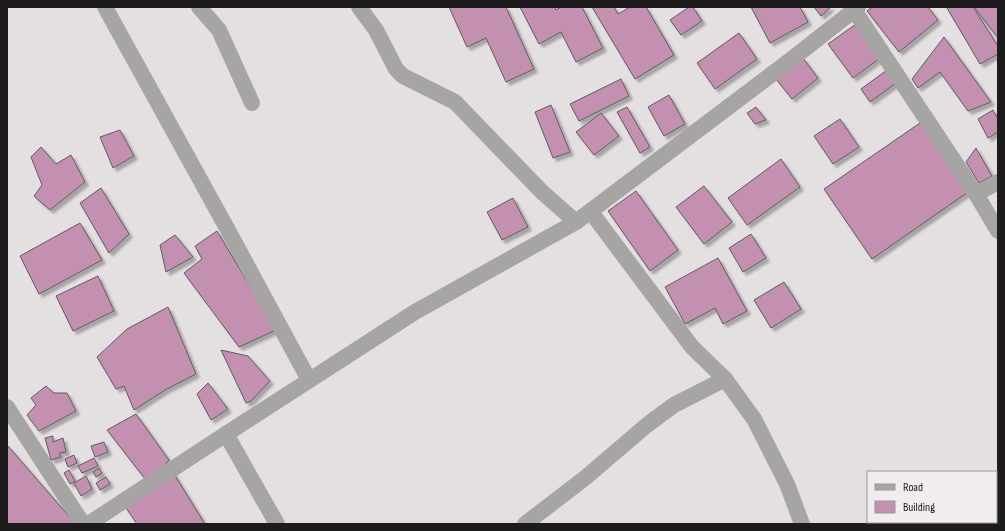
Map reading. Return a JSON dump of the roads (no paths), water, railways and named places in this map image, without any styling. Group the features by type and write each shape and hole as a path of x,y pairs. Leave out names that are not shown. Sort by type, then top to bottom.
{"street":[{"path":"105,7 309,380"},
{"path":"199,7 219,30 252,102"},
{"path":"364,9 396,69 403,76 455,102 542,192 576,222"},
{"path":"91,524 93,521 415,312 576,222 591,212 856,9 976,194 998,231"},
{"path":"976,194 998,182"},
{"path":"591,212 692,347 725,379 754,419 787,484 802,524"},
{"path":"525,524 585,478 647,425 674,405 725,379"},
{"path":"7,407 84,524"},
{"path":"226,434 277,524"}]}
